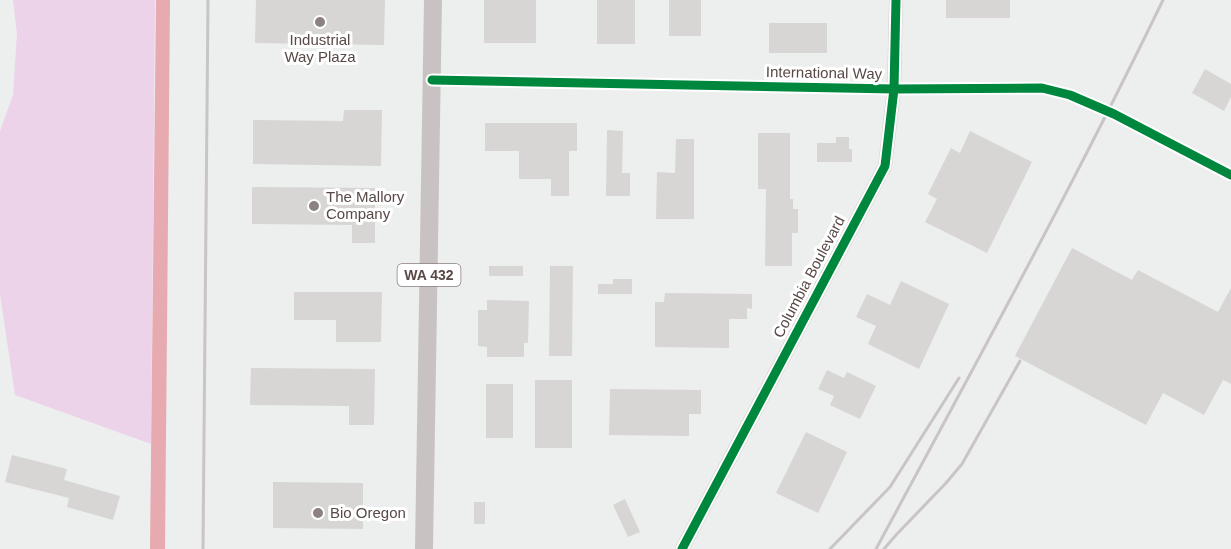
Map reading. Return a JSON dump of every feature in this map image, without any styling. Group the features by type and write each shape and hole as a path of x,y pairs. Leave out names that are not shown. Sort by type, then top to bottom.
{"highway":[{"name":"WA 432","path":"424,549 434,0"}],"street":[{"name":"Columbia Boulevard","path":"682,549 885,166 894,89 896,0"},
{"name":"International Way","path":"432,80 894,89 1042,88 1070,95 1114,114 1231,175"}],"shaded area":[{"path":"13,0 155,0 151,444 15,395 0,294 0,131 13,95 17,34"},
{"path":"156,0 170,0 165,549 150,549"}],"building":[{"name":"Industrial Way Plaza","path":"256,0 385,0 384,45 255,43"},
{"path":"484,0 536,0 536,43 484,43"},
{"path":"597,0 635,0 635,44 597,44"},
{"path":"669,0 701,0 701,36 669,36"},
{"path":"946,0 1010,0 1010,18 946,18"},
{"path":"769,23 827,23 827,53 769,53"},
{"path":"1205,69 1231,84 1231,97 1224,111 1192,93"},
{"path":"344,110 382,110 381,166 253,164 253,120 343,121"},
{"path":"485,123 577,123 577,151 569,151 569,196 551,196 551,179 519,179 519,151 485,151"},
{"path":"607,130 623,131 622,173 630,173 630,196 606,196"},
{"path":"970,131 1032,162 987,253 925,222 937,199 928,194 951,148 960,153"},
{"path":"758,133 790,133 790,199 793,199 793,209 798,209 798,233 792,233 792,266 765,266 766,189 758,189"},
{"path":"836,137 849,137 852,162 817,162 817,143 836,143"},
{"path":"676,139 694,139 694,219 656,219 657,172 675,173"},
{"name":"The Mallory Company","path":"252,187 375,188 375,243 352,243 352,225 252,224"},
{"path":"1072,248 1132,280 1138,270 1218,312 1231,288 1231,384 1223,380 1204,415 1163,393 1146,425 1015,356"},
{"path":"489,266 523,266 523,276 489,276"},
{"path":"550,266 573,266 572,356 549,356"},
{"path":"613,279 632,279 632,294 598,294 598,284 613,284"},
{"path":"901,281 949,304 919,369 868,344 876,326 856,317 867,294 890,305"},
{"path":"294,292 382,292 381,342 336,342 336,320 294,320"},
{"path":"665,293 752,294 752,309 747,308 747,319 729,319 729,348 655,347 655,302 664,302"},
{"path":"487,300 529,301 528,343 524,343 524,357 487,357 487,347 478,346 478,310 487,310"},
{"path":"251,368 375,369 374,425 349,425 349,406 250,405"},
{"path":"827,370 844,378 847,372 876,386 860,419 830,405 834,396 818,389"},
{"path":"535,380 572,380 572,448 535,448"},
{"path":"486,384 513,384 513,438 486,438"},
{"path":"610,389 701,390 701,414 689,414 689,436 609,435"},
{"path":"806,432 847,452 818,513 776,493"},
{"path":"12,455 67,469 64,480 120,496 113,520 67,507 69,498 5,482"},
{"name":"Bio Oregon","path":"273,482 363,483 363,529 273,528"},
{"path":"625,499 640,532 628,537 613,505"},
{"path":"474,502 485,502 485,524 474,524"}],"railway":[{"path":"203,549 208,0"},
{"path":"876,549 1058,207 1163,0"},
{"path":"884,549 962,464 1020,361"},
{"path":"830,549 890,487 959,378"}],"cycle path":[{"path":"682,549 885,166 894,89 896,0"},
{"path":"432,80 894,89 1042,88 1070,95 1114,114 1231,175"}],"place":[{"name":"Industrial Way Plaza","path":"320,22"},
{"name":"The Mallory Company","path":"314,206"},
{"name":"Bio Oregon","path":"318,513"}]}
